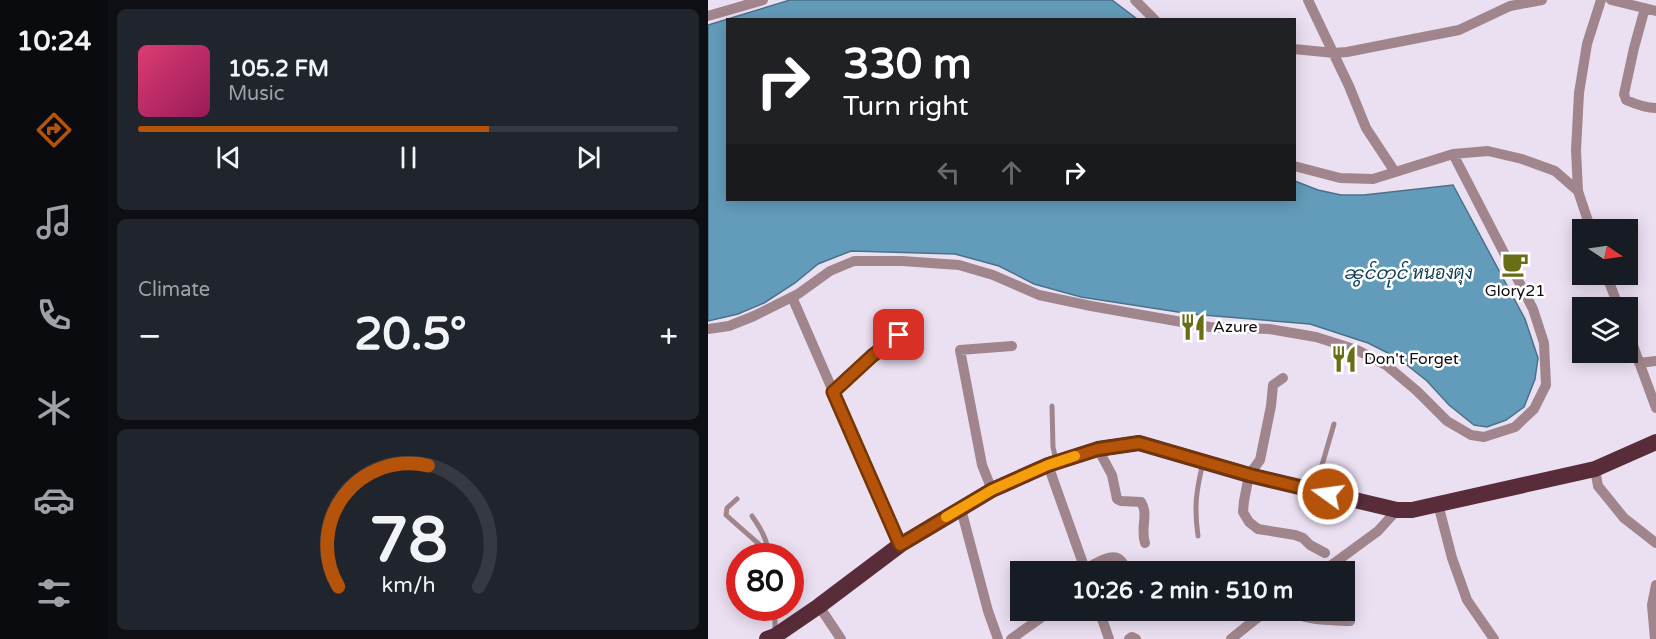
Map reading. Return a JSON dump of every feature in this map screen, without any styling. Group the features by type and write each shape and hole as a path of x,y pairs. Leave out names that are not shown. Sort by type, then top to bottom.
{"highway":[{"path":"771,637 819,606 900,545 992,490 1052,464 1098,449 1139,443 1314,491 1397,510 1412,510 1595,469 1656,442"}],"street":[{"path":"708,16 763,0"},
{"path":"1135,0 1153,18"},
{"path":"1308,0 1334,53 1366,128 1395,172"},
{"path":"1296,49 1347,52 1459,30 1510,6 1542,0"},
{"path":"1587,219 1578,190 1576,150 1579,93 1587,44 1601,0"},
{"path":"1611,0 1650,10 1634,48 1624,94 1626,100 1656,108"},
{"path":"1296,167 1340,178 1373,179 1453,154 1488,151 1522,159 1555,171 1578,190"},
{"path":"708,328 729,326 754,316 792,297 830,271 854,261 902,261 959,265 993,275 1039,295 1210,327 1269,329 1316,337 1357,350 1386,365 1447,420 1471,435 1484,437 1515,427 1534,410 1546,385 1544,343 1533,309 1453,154"},
{"path":"792,297 900,545"},
{"path":"833,392 899,335"},
{"path":"992,490 982,465 960,350 1012,346"},
{"path":"1656,361 1639,363 1656,408"},
{"path":"1283,378 1273,385 1260,460 1250,475 1243,512 1249,522 1258,529 1295,535 1325,553"},
{"path":"1098,449 1112,475 1117,499 1141,502 1144,505 1142,532 1145,543"},
{"path":"1052,464 1082,561"},
{"path":"1595,469 1598,486 1624,518 1656,543"},
{"path":"1438,504 1452,558 1467,600 1494,639"},
{"path":"961,509 988,611 998,639"},
{"path":"1337,561 1378,531 1397,510"},
{"path":"1102,561 1115,557 1121,561"},
{"path":"1655,639 1652,605 1656,585"},
{"path":"819,606 840,639"},
{"path":"1011,639 1036,621"},
{"path":"1103,621 1109,639"},
{"path":"1238,637 1255,621"},
{"path":"1129,639 1132,637 1136,639"}],"lane":[{"path":"1052,406 1052,464"},
{"path":"1314,491 1334,424"},
{"path":"1198,536 1195,511 1196,489 1203,461"},
{"path":"737,499 727,508 726,515 756,543"},
{"path":"752,516 767,543"},
{"path":"771,637 773,621"}],"water":[{"name":"ၼွင်တုင် หนองตุง","path":"790,0 1112,0 1136,18 731,18"},
{"name":"ၼွင်တုင် หนองตุง","path":"726,20 726,201 1296,201 1296,181 1318,190 1341,195 1364,195 1453,185 1525,319 1538,358 1535,379 1524,407 1506,420 1487,427 1474,425 1449,405 1427,381 1398,358 1368,343 1310,324 1191,314 1081,297 1034,284 999,266 955,254 851,251 818,264 795,283 764,303 738,314 708,321 708,25"}],"slow traffic":[{"path":"946,517 992,490 1048,465 1075,456"}],"place":[{"name":"Glory21","path":"1515,264"},
{"name":"Azure","path":"1193,327"},
{"name":"Don't Forget","path":"1344,359"}],"route":[{"path":"899,335 833,392 900,545 992,490 1048,465 1098,449 1139,443 1250,475 1328,494"}]}
